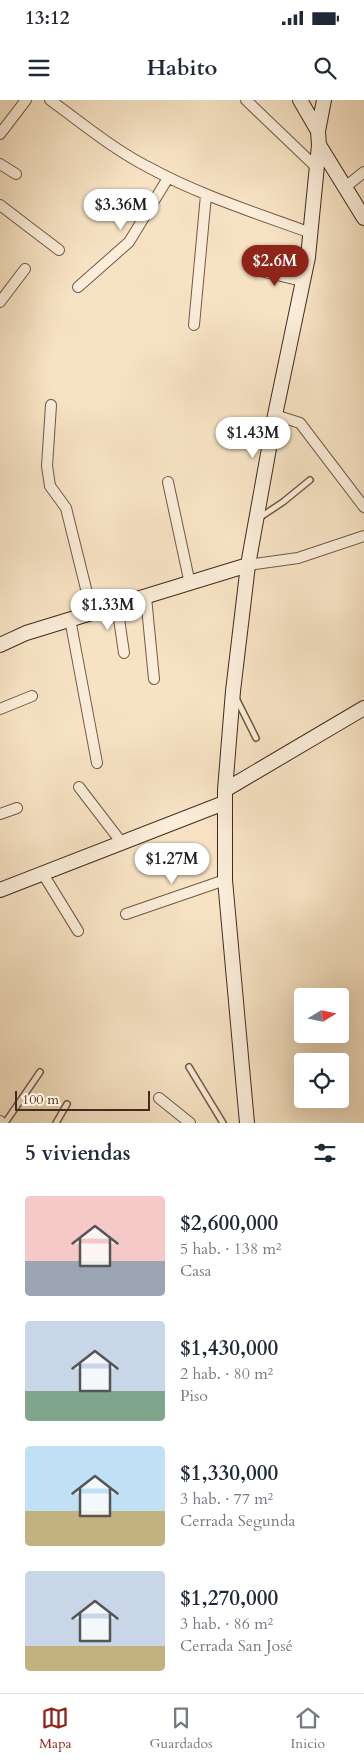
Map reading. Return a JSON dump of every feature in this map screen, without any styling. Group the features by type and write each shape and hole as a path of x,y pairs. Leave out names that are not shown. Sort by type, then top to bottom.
{"main road":[{"path":"300,100 318,130"},
{"path":"247,1123 225,880 225,796 233,691 248,565 311,232 319,145 318,130 324,100"},
{"path":"319,145 364,218"},
{"path":"315,188 341,183"},
{"path":"0,645 26,633 248,565"},
{"path":"0,890 122,843 225,796 364,708"}],"street":[{"path":"0,134 26,100"},
{"path":"50,100 128,156 168,178 206,195 311,232"},
{"path":"246,100 316,167"},
{"path":"0,164 16,174"},
{"path":"341,183 364,172"},
{"path":"78,287 129,242 168,178"},
{"path":"194,325 206,195"},
{"path":"0,205 59,250"},
{"path":"0,302 25,269"},
{"path":"253,269 302,281"},
{"path":"51,404 47,466 50,486 66,508 92,613"},
{"path":"276,414 300,423 364,507"},
{"path":"168,482 190,584"},
{"path":"248,565 298,558 364,536"},
{"path":"146,597 154,679"},
{"path":"117,605 124,654"},
{"path":"70,619 97,763"},
{"path":"0,709 32,696"},
{"path":"80,787 122,843"},
{"path":"0,802 1,814 16,808"},
{"path":"43,874 78,931"},
{"path":"126,914 225,880"},
{"path":"159,1098 190,1123"}],"lane":[{"path":"257,520 310,480"},
{"path":"233,691 256,738"},
{"path":"189,1067 223,1123"},
{"path":"2,1122 40,1072"},
{"path":"56,1123 67,1104"}]}
